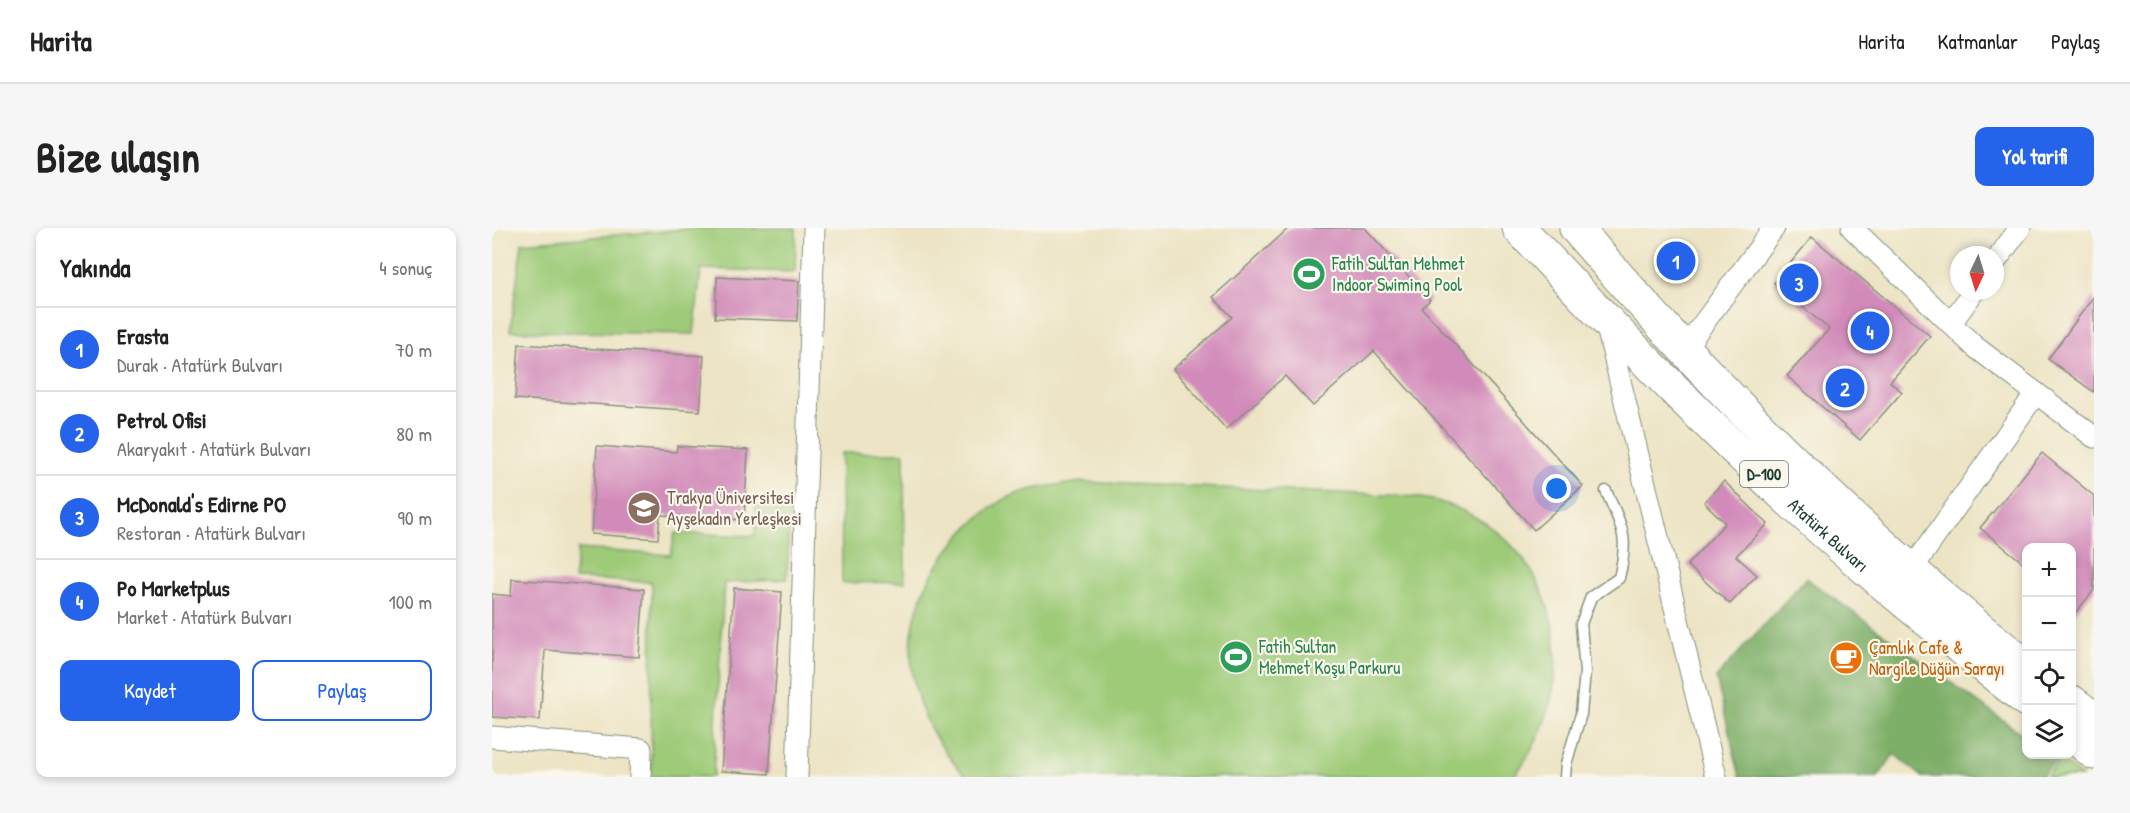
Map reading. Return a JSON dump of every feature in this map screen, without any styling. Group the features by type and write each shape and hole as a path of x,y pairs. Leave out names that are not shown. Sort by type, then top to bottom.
{"main road":[{"name":"Atatürk Bulvarı","path":"1519,228 1605,321 1783,492 1870,572 2022,697"},
{"name":"Atatürk Bulvarı","path":"1576,228 1685,348 1805,471 1910,572 2022,663"},
{"path":"2076,705 2094,719"},
{"path":"2076,738 2094,753"}],"street":[{"path":"797,777 814,228"},
{"path":"1685,348 1774,228"},
{"path":"1852,228 1974,346 2036,393 2091,429"},
{"path":"2004,250 2020,228"},
{"path":"1951,323 1968,300"},
{"path":"1605,321 1716,777"},
{"path":"1910,572 2036,393"},
{"path":"492,737 641,749 640,777"}],"lane":[{"path":"1566,777 1566,764 1581,714 1584,683 1581,624 1591,597 1619,578 1626,550 1621,524 1606,491"}],"green space":[{"path":"698,228 796,228 795,272 701,269 694,334 510,331 522,243"},
{"path":"841,453 904,453 905,582 842,583"},
{"name":"Fatih Sultan Mehmet Koşu Parkuru","path":"1082,482 1407,496 1443,503 1484,522 1515,549 1538,583 1551,620 1555,660 1551,701 1536,740 1513,777 967,777 944,750 927,722 916,693 911,662 912,632 920,601 934,572 954,543 989,509 1022,492"},
{"path":"756,506 790,506 787,579 724,583 713,777 651,777 652,582 574,579 578,549 671,555 675,533 755,536"},
{"path":"1806,578 2022,734 2022,759 2057,759 2040,777 1923,777 1894,754 1878,777 1740,777 1716,678"},
{"path":"2060,760 2082,777 2046,777"}],"building":[{"path":"1289,228 1365,228 1430,300 1422,308 1583,486 1534,530 1374,351 1313,406 1285,376 1226,429 1173,369 1232,317 1213,297"},
{"path":"1812,237 1930,336 1890,382 1902,392 1860,440 1787,376 1829,329 1774,283"},
{"path":"717,277 799,281 797,321 715,318"},
{"path":"2094,296 2094,392 2048,359"},
{"path":"519,344 704,356 700,411 515,399"},
{"path":"597,446 676,452 677,446 748,450 744,520 660,515 658,539 591,534"},
{"path":"2042,453 2094,496 2094,590 2076,612 2076,543 2022,543 2022,562 1980,528"},
{"path":"1724,481 1768,524 1736,556 1757,575 1730,604 1687,565 1725,523 1704,502"},
{"path":"512,579 644,589 639,657 545,650 540,720 492,717 492,594 511,596"},
{"path":"734,588 782,592 769,774 721,771"}],"place":[{"name":"Erasta","path":"1676,261"},
{"name":"Fatih Sultan Mehmet Indoor Swiming Pool","path":"1309,274"},
{"name":"McDonald's Edirne PO","path":"1799,283"},
{"name":"Po Marketplus","path":"1870,331"},
{"name":"Petrol Ofisi","path":"1845,388"},
{"name":"Trakya Üniversitesi Ayşekadın Yerleşkesi","path":"644,508"},
{"name":"Fatih Sultan Mehmet Koşu Parkuru","path":"1236,657"},
{"name":"Çamlık Cafe & Nargile Düğün Sarayı","path":"1846,658"}]}
